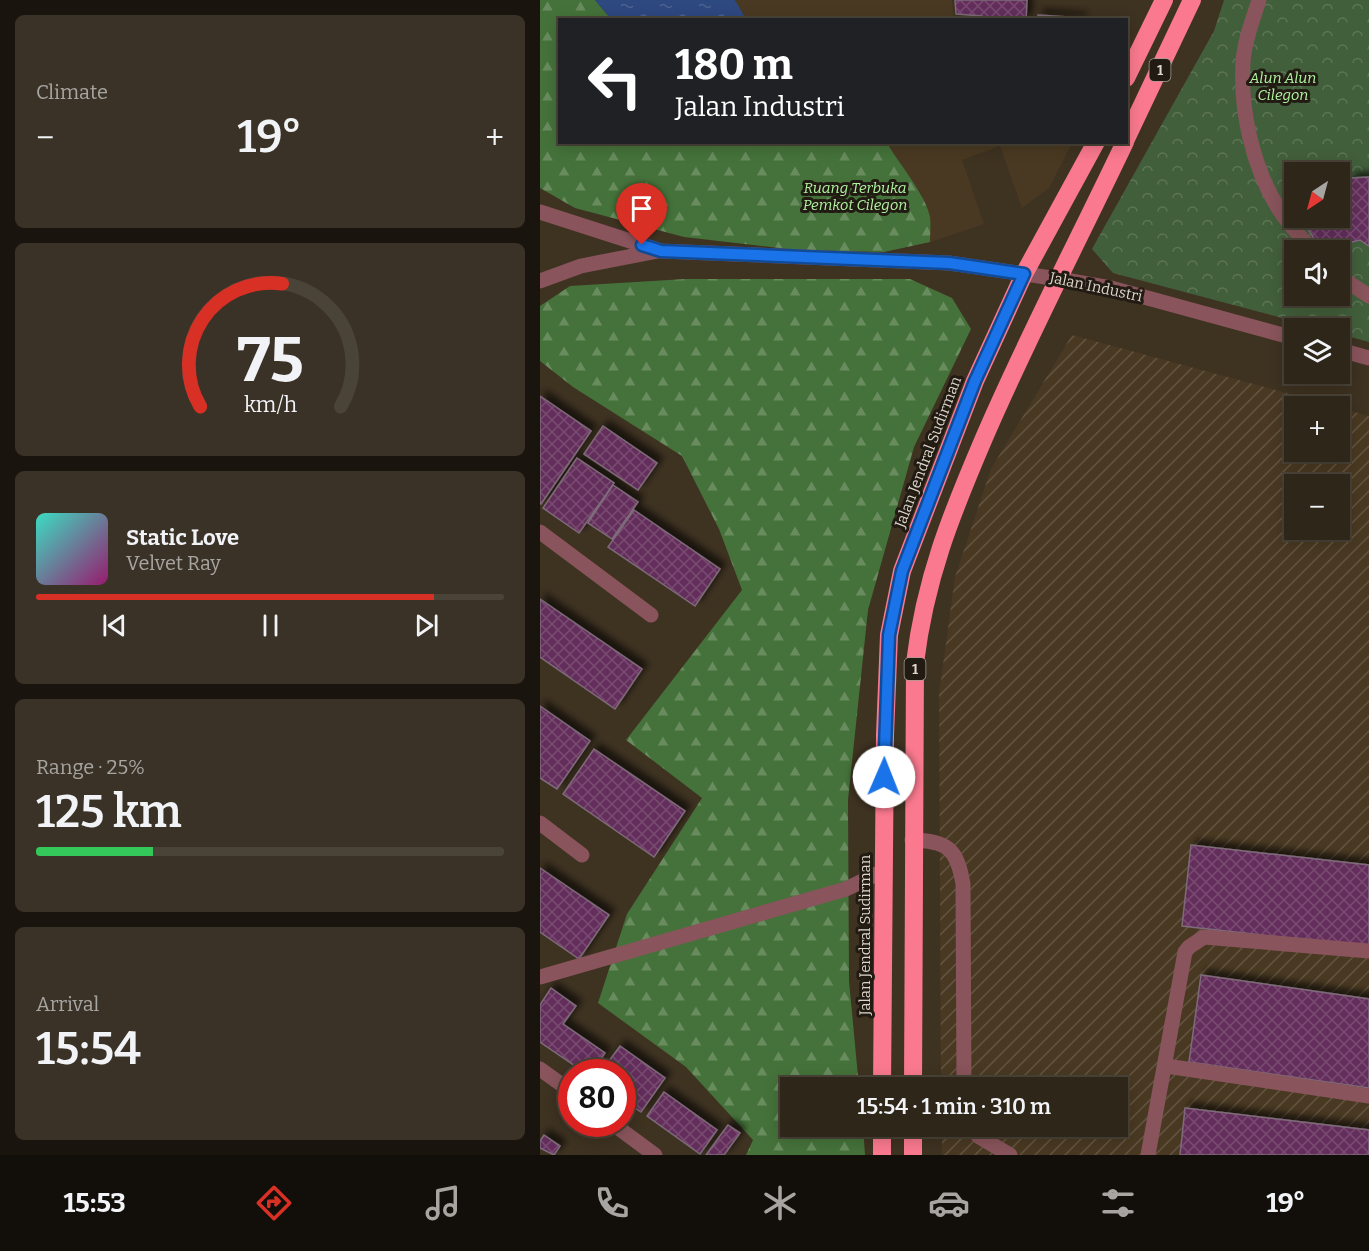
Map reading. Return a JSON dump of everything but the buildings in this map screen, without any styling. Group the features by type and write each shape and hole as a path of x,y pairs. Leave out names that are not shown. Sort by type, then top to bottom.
{"highway":[{"name":"1","path":"1128,74 1161,1"},
{"name":"1","path":"1128,137 1189,7"},
{"name":"Jalan Jendral Sudirman","path":"882,1077 883,871 889,635 902,571 975,381 1024,274 1095,144"},
{"name":"1","path":"913,1077 912,840 915,663 921,615 934,563 959,497 1022,350 1125,144"},
{"path":"882,1137 882,1155"},
{"path":"913,1137 913,1155"}],"street":[{"path":"1259,0 1243,60 1244,105 1256,162 1280,210 1304,240"},
{"path":"1161,1 1189,7"},
{"name":"Jalan Industri","path":"540,212 661,251 949,263 1059,279 1112,288 1284,335"},
{"path":"540,281 581,266 661,251"},
{"path":"1350,284 1369,296"},
{"path":"1350,353 1369,358"},
{"path":"540,532 651,615"},
{"path":"540,823 582,855"},
{"path":"912,840 939,841 950,851 960,870 963,884 964,1077"},
{"path":"540,977 846,889 883,871"},
{"path":"1148,1155 1185,952 1195,942 1204,937 1369,951"},
{"path":"1166,1066 1369,1096"},
{"path":"540,1069 558,1082"},
{"path":"631,1137 655,1155"},
{"path":"980,1137 1010,1155"}],"shaded area":[{"path":"735,0 952,0 954,18 745,18"},
{"path":"888,144 1071,144 1049,188 1022,208 1000,146 962,160 984,224 930,242 930,217 921,193 905,174"},
{"path":"1072,335 1298,396 1284,396 1284,462 1350,462 1350,411 1369,416 1369,1155 942,1155 942,1137 1128,1137 1128,1077 941,1077 939,694 955,577 991,469"}],"green space":[{"name":"Ruang Terbuka Pemkot Cilegon","path":"540,0 595,0 610,18 558,18 558,144 888,144 918,189 927,208 930,220 930,242 884,252 796,250 684,237 575,208 540,188"},
{"name":"Alun Alun Cilegon","path":"1224,0 1369,0 1369,342 1350,337 1350,318 1284,318 1113,273 1092,249 1214,31"},
{"path":"685,279 910,279 952,298 971,329 914,447 868,610 848,800 849,981 858,1077 780,1077 780,1137 864,1137 865,1155 746,1155 753,1140 686,1067 598,1003 627,914 702,798 626,740 742,590 719,529 682,456 573,387 540,361 540,306 570,286"}],"water":[{"path":"595,0 735,0 745,18 610,18"}],"route":[{"path":"642,245 661,251 949,263 1024,274 975,381 902,571 889,635 884,777"}]}
